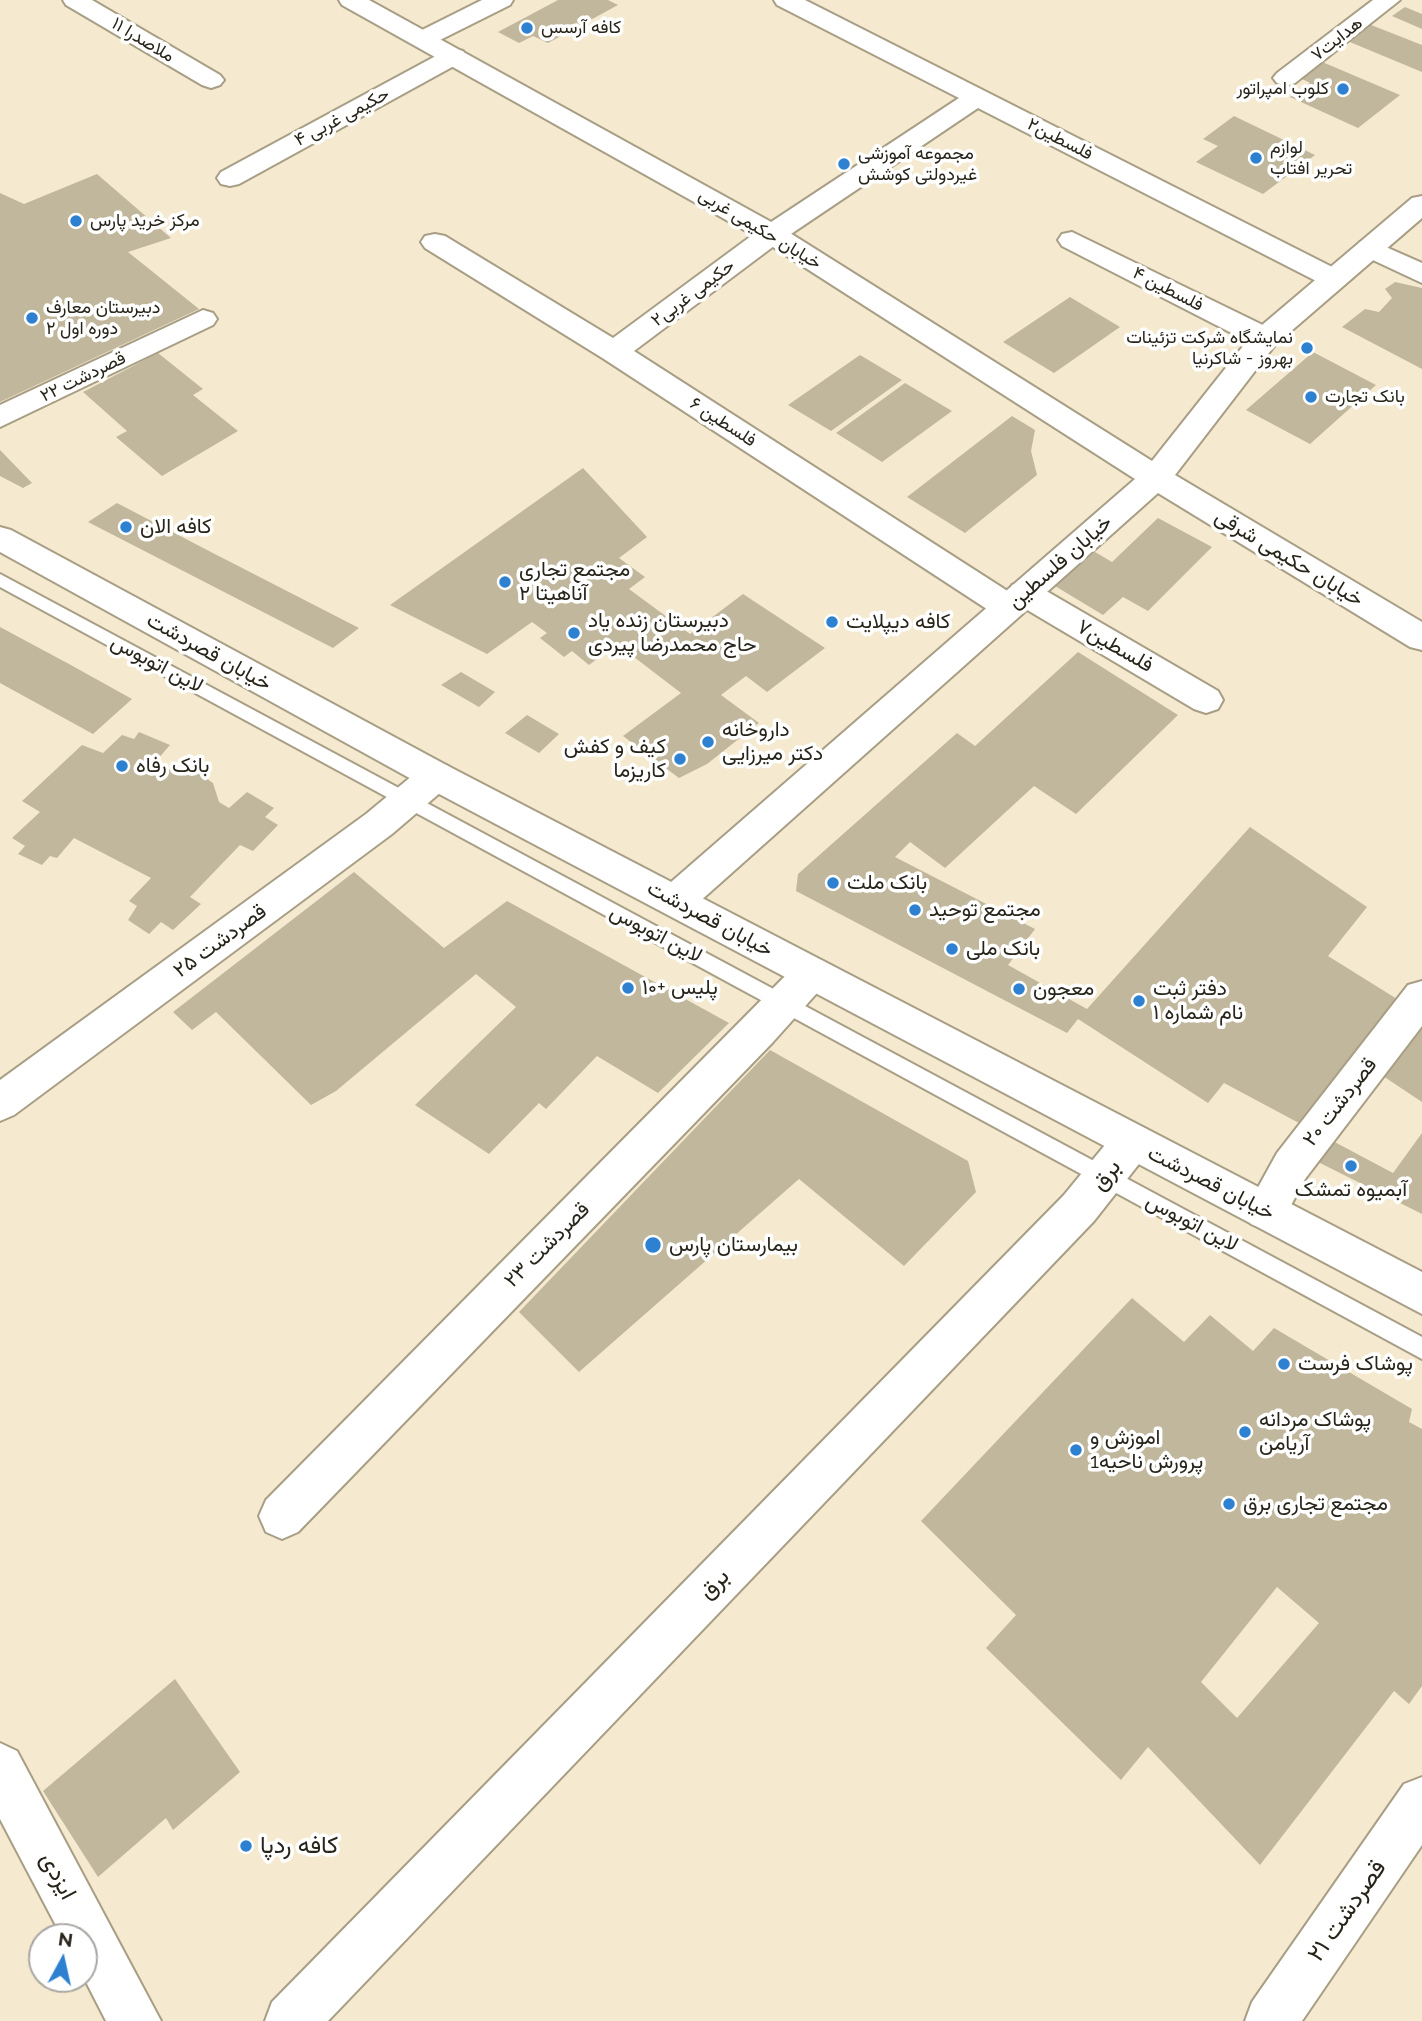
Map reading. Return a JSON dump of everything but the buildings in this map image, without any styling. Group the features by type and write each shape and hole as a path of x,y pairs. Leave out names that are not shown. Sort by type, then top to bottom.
{"street":[{"name":"۱۱ ملاصدرا","path":"75,0 211,80"},
{"name":"خیابان حکیمی غربی","path":"351,0 772,234 1156,478"},
{"path":"423,38 501,0"},
{"name":"هدایت۷","path":"1286,78 1388,0"},
{"name":"فلسطین۲","path":"800,2 978,97 1334,279"},
{"name":"حکیمی غربی ۴","path":"230,177 454,56"},
{"name":"حکیمی غربی۲","path":"614,352 772,234 978,97"},
{"name":"خیابان فلسطین","path":"676,900 1156,478 1265,338 1422,204"},
{"name":"۴ فلسطین","path":"1072,240 1265,338"},
{"name":"فلسطین ۶","path":"435,243 1016,600"},
{"path":"1370,248 1422,274"},
{"name":"قصردشت ۲۲","path":"0,417 203,319"},
{"name":"خیابان حکیمی شرقی","path":"1156,478 1422,638"},
{"name":"خیابان قصردشت","path":"4,546 676,900 798,988 1119,1159 1266,1211 1422,1294"},
{"name":"۷فلسطین","path":"1016,600 1206,699"},
{"name":"قصردشت ۲۵","path":"0,1103 409,801 436,775"},
{"name":"قصردشت ۲۳","path":"282,1516 798,988"},
{"name":"قصردشت ۲۰","path":"1266,1211 1290,1166 1422,997"},
{"name":"برق","path":"291,2021 1079,1208 1119,1159"},
{"name":"ایزدی","path":"0,1768 135,2021"},
{"name":"قصردشت ۲۱","path":"1271,2021 1422,1801"}],"lane":[{"name":"لاین اتوبوس","path":"0,580 409,801 798,988"},
{"name":"لاین اتوبوس","path":"1119,1159 1422,1349"}],"place":[{"name":"کافه آرسس","path":"527,28"},
{"name":"کلوب امپراتور","path":"1343,89"},
{"name":"لوازم تحریر افتاب","path":"1256,158"},
{"name":"مجموعه آموزشی غیردولتی کوشش","path":"844,164"},
{"name":"مرکز خرید پارس","path":"76,221"},
{"name":"دبیرستان معارف ۲ دوره اول","path":"32,318"},
{"name":"نمایشگاه شرکت تزئینات بهروز - شاکرنیا","path":"1307,348"},
{"name":"بانک تجارت","path":"1311,397"},
{"name":"کافه الان","path":"126,527"},
{"name":"مجتمع تجاری آناهیتا ۲","path":"505,582"},
{"name":"کافه دیپلایت","path":"832,622"},
{"name":"دبیرستان زنده یاد حاج محمدرضا پیردی","path":"574,633"},
{"name":"داروخانه دکتر میرزایی","path":"708,742"},
{"name":"کیف و کفش کاریزما","path":"680,759"},
{"name":"بانک رفاه","path":"122,766"},
{"name":"بانک ملت","path":"833,883"},
{"name":"مجتمع توحید","path":"915,910"},
{"name":"بانک ملی","path":"952,949"},
{"name":"پلیس +۱۰","path":"628,988"},
{"name":"معجون","path":"1019,989"},
{"name":"دفتر ثبت نام شماره ١","path":"1139,1001"},
{"name":"آبمیوه تمشک","path":"1351,1166"},
{"name":"بیمارستان پارس","path":"653,1245"},
{"name":"پوشاک فرست","path":"1284,1364"},
{"name":"پوشاک مردانه آریامن","path":"1245,1432"},
{"name":"اموزش و پرورش ناحیه1","path":"1076,1450"},
{"name":"مجتمع تجاری برق","path":"1229,1504"},
{"name":"کافه ردپا","path":"246,1846"}]}
